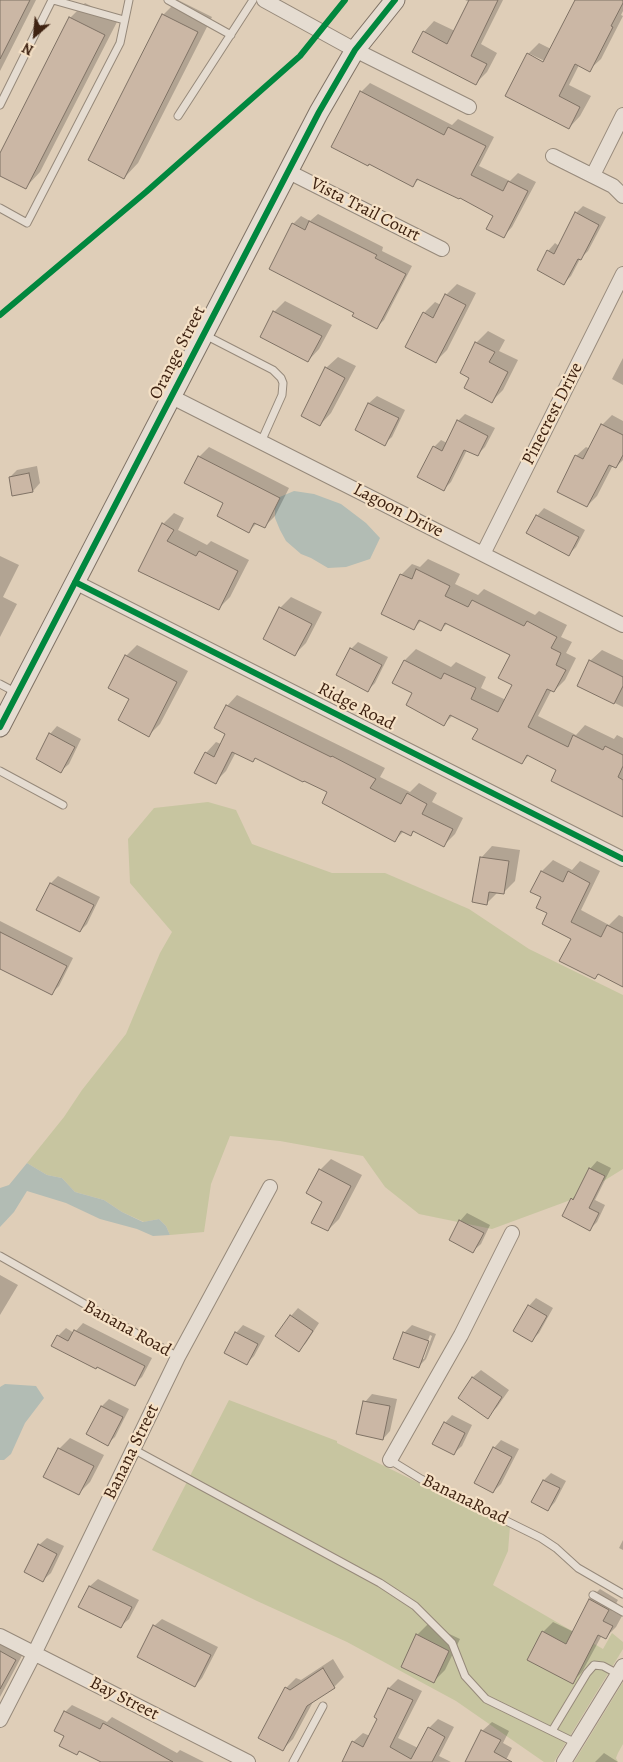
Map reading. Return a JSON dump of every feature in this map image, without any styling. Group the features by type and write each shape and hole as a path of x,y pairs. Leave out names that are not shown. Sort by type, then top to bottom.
{"street":[{"path":"264,0 283,7 355,50 468,107"},
{"name":"Orange Street","path":"0,727 319,112 355,50 395,0"},
{"path":"593,175 623,115"},
{"path":"553,156 613,186 623,196"},
{"name":"Vista Trail Court","path":"287,171 442,249"},
{"name":"Pinecrest Drive","path":"483,554 623,274"},
{"name":"Lagoon Drive","path":"172,397 623,625"},
{"name":"Ridge Road","path":"75,582 623,859"},
{"name":"Banana Street","path":"0,1720 178,1357 270,1187"},
{"path":"390,1460 461,1335 512,1233"},
{"name":"Bay Street","path":"0,1636 248,1762"},
{"path":"564,1762 620,1670"}],"lane":[{"path":"0,105 52,0 124,20"},
{"path":"0,208 27,223 120,43 129,0"},
{"path":"168,0 231,35"},
{"path":"178,116 253,0"},
{"path":"204,335 273,370 281,378 283,383 282,395 261,442"},
{"path":"0,684 17,694"},
{"path":"0,771 63,805"},
{"name":"Banana Road","path":"0,1256 178,1357"},
{"path":"133,1449 380,1583 415,1606 452,1643 465,1676 486,1699 576,1743"},
{"name":"BananaRoad","path":"390,1460 421,1479 541,1538 556,1548 578,1568 623,1594"},
{"path":"593,1595 623,1612"},
{"path":"552,1731 587,1672 594,1664 620,1670"},
{"path":"293,1762 323,1706"}],"shaded area":[{"path":"294,491 314,494 341,504 366,523 380,538 370,559 346,567 328,568 301,554 286,541 275,518 275,499"},
{"path":"208,802 236,810 252,844 332,873 385,873 469,909 529,949 623,995 623,1169 576,1198 492,1229 419,1214 385,1187 363,1156 280,1141 230,1136 211,1184 204,1232 170,1235 166,1226 159,1219 144,1222 122,1212 104,1200 75,1192 62,1178 47,1175 27,1163 126,1034 160,953 172,932 130,883 128,839 154,808"},
{"path":"27,1163 47,1175 62,1178 75,1192 104,1200 122,1212 143,1222 159,1219 166,1226 170,1235 153,1236 137,1229 100,1219 66,1203 27,1191 14,1212 0,1227 0,1188 9,1185"},
{"path":"5,1384 36,1386 44,1398 25,1423 11,1454 4,1460 0,1460 0,1387"},
{"path":"229,1400 337,1441 337,1443 496,1521 510,1526 508,1551 493,1585 603,1649 612,1633 623,1642 623,1649 554,1762 544,1762 456,1701 347,1642 152,1550"},
{"path":"623,1682 623,1744 616,1758 618,1762 574,1762"}],"building":[{"path":"0,0 30,0 0,59"},
{"path":"469,0 498,0 471,56 487,64 476,85 412,52 423,31 447,44"},
{"path":"575,0 623,0 623,3 590,72 575,64 559,96 580,107 569,129 505,96 527,53 543,62"},
{"path":"162,14 198,32 124,179 88,160"},
{"path":"69,17 105,35 26,189 0,176 0,153"},
{"path":"360,91 444,135 448,127 486,146 471,175 503,191 508,181 528,191 504,238 486,229 493,216 460,198 417,179 413,187 331,147"},
{"path":"575,212 599,225 581,260 578,259 564,285 537,270 547,250 554,254"},
{"path":"309,221 377,255 375,258 406,274 377,329 352,316 354,313 269,269 292,223 305,230"},
{"path":"445,294 466,305 436,363 405,347 423,312 433,318"},
{"path":"273,311 322,336 308,362 260,337"},
{"path":"475,342 495,352 489,362 508,372 492,403 464,388 469,378 460,373"},
{"path":"325,367 345,378 320,426 301,416"},
{"path":"368,403 399,418 385,446 355,430"},
{"path":"457,420 488,436 478,456 464,450 444,491 417,477 433,446 442,451"},
{"path":"601,424 623,435 623,455 616,468 609,465 587,507 557,492 575,455 583,459"},
{"path":"198,456 280,498 265,528 254,523 249,533 217,516 223,503 184,483"},
{"path":"29,473 33,492 12,496 9,477"},
{"path":"536,515 579,537 569,556 526,533"},
{"path":"162,523 174,530 167,541 196,556 199,551 238,571 219,610 138,571"},
{"path":"416,569 450,586 445,596 468,607 472,600 524,626 527,621 557,637 551,648 561,653 556,665 566,670 554,692 547,689 528,727 568,747 573,735 603,750 605,746 623,755 623,766 618,777 623,780 623,817 551,781 556,770 527,755 522,764 472,739 478,729 450,715 444,726 406,705 412,693 392,683 404,660 441,679 444,673 476,688 471,699 498,712 512,685 498,678 510,655 445,623 441,631 419,620 414,630 381,614 400,574 412,579"},
{"path":"279,607 312,624 295,656 263,639"},
{"path":"350,648 382,665 368,692 336,675"},
{"path":"125,655 177,682 149,737 118,720 129,699 108,688"},
{"path":"589,660 623,677 623,686 614,704 577,686"},
{"path":"226,705 376,779 370,788 401,804 407,793 427,804 422,814 453,829 444,847 413,831 411,836 401,831 395,842 322,803 327,792 255,758 253,762 232,752 216,784 194,773 205,752 214,757 225,734 214,728"},
{"path":"49,733 75,747 61,773 36,759"},
{"path":"480,857 509,861 504,894 489,892 487,905 472,902"},
{"path":"541,871 563,882 568,871 590,883 571,922 601,937 607,925 623,933 623,987 598,974 595,979 559,961 571,939 542,924 547,913 536,908 541,897 530,892"},
{"path":"50,883 94,905 80,932 36,910"},
{"path":"0,932 67,966 52,995 0,969"},
{"path":"589,1168 605,1176 589,1208 599,1213 590,1231 562,1216 571,1198 573,1200"},
{"path":"319,1169 351,1186 328,1231 311,1223 322,1202 306,1193"},
{"path":"459,1220 484,1233 473,1253 449,1240"},
{"path":"528,1305 547,1316 532,1342 513,1331"},
{"path":"290,1315 313,1331 299,1352 275,1336"},
{"path":"74,1330 145,1366 135,1386 51,1346 57,1335 68,1341"},
{"path":"235,1332 258,1344 247,1365 224,1353"},
{"path":"403,1332 429,1341 419,1368 393,1359"},
{"path":"472,1377 502,1397 488,1419 458,1398"},
{"path":"363,1401 390,1406 383,1440 356,1434"},
{"path":"101,1406 123,1417 108,1446 86,1434"},
{"path":"444,1422 465,1433 454,1455 432,1444"},
{"path":"493,1447 512,1457 493,1493 474,1483"},
{"path":"58,1448 94,1466 79,1495 43,1477"},
{"path":"543,1480 560,1488 548,1511 531,1502"},
{"path":"38,1544 57,1554 43,1582 24,1572"},
{"path":"89,1586 132,1607 121,1628 78,1607"},
{"path":"589,1599 609,1610 603,1621 613,1626 606,1639 598,1635 573,1684 527,1660 542,1631 566,1644"},
{"path":"153,1625 211,1655 195,1687 137,1657"},
{"path":"416,1634 449,1651 434,1683 401,1667"},
{"path":"0,1651 16,1660 0,1689"},
{"path":"323,1668 335,1688 307,1706 283,1751 258,1738 285,1687 290,1690"},
{"path":"388,1688 413,1700 390,1747 411,1759 428,1727 445,1737 432,1762 342,1762 352,1741 363,1747 377,1719 374,1717"},
{"path":"64,1711 100,1729 103,1723 173,1762 101,1762 79,1751 77,1755 59,1746 64,1736 54,1731"},
{"path":"481,1730 501,1740 494,1752 512,1762 465,1762"}],"cycle path":[{"path":"0,315 146,192 300,56 345,0"},
{"path":"0,727 319,112 355,50 395,0"},
{"path":"75,582 623,859"}]}
